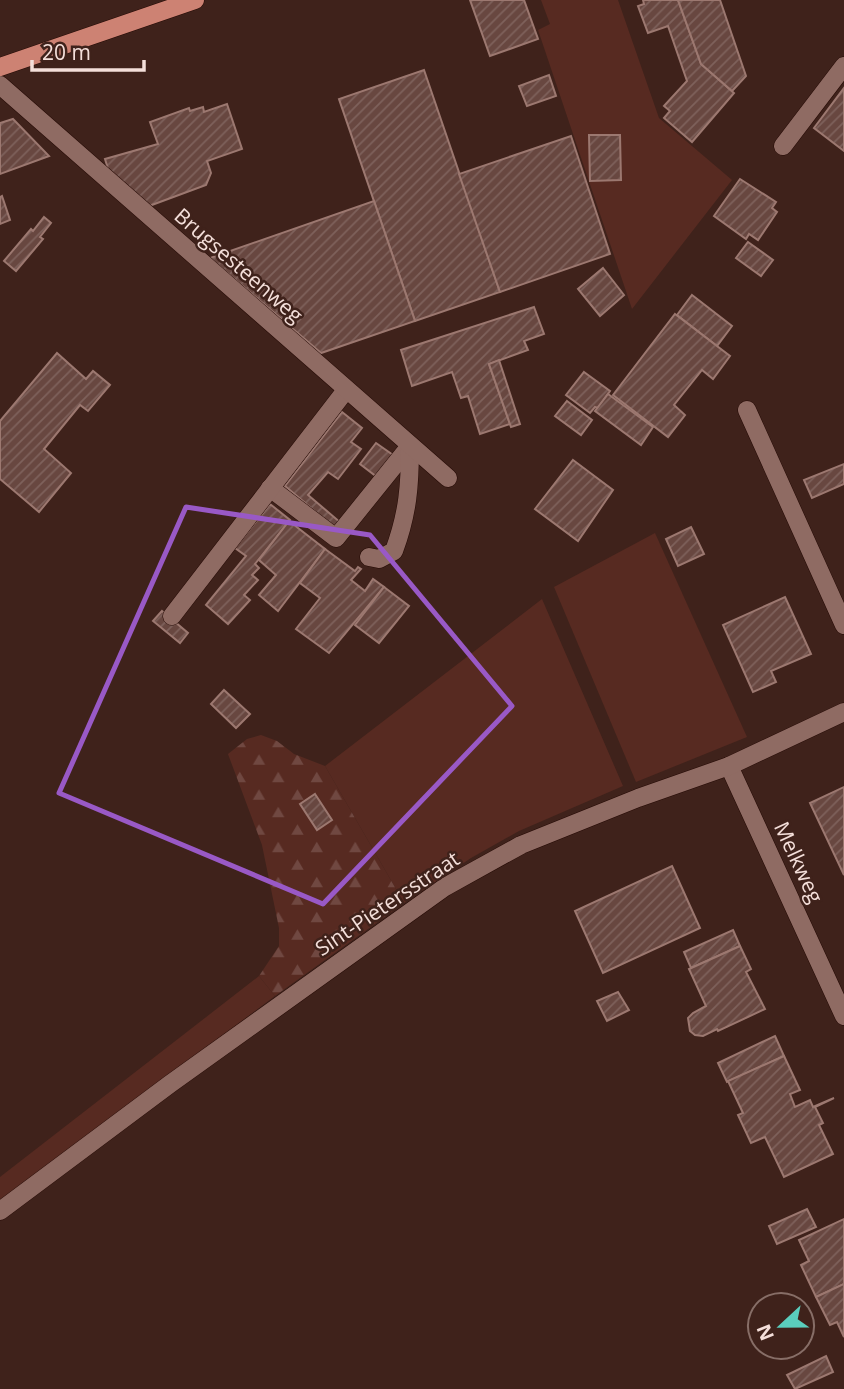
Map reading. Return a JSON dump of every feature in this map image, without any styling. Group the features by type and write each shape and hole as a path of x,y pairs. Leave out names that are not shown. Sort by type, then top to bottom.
{"main road":[{"path":"0,67 195,0"}],"street":[{"path":"783,146 844,66"},
{"name":"Brugsesteenweg","path":"0,85 448,478"},
{"path":"172,616 346,390"},
{"path":"747,411 844,625"},
{"path":"271,488 336,538 410,446"},
{"path":"369,557 380,559 394,551 405,521 410,478 410,446"},
{"name":"Sint-Pietersstraat","path":"0,1211 170,1084 445,887 521,845 638,798 729,766 844,712"},
{"name":"Melkweg","path":"729,766 844,1016"}],"highlighted area":[{"path":"186,507 370,535 512,706 323,904 59,793"}],"green space":[{"path":"541,0 618,0 659,118 732,180 632,309 538,30 550,24"},
{"path":"655,533 747,737 636,782 554,587"},
{"path":"542,599 623,786 519,831 471,858 404,903 325,766"},
{"path":"261,735 277,741 294,754 325,766 404,903 275,996 259,976 279,946 279,928 262,845 228,754 247,739"},
{"path":"259,976 275,996 0,1203 0,1177"}],"building":[{"path":"470,0 524,0 538,39 490,56"},
{"path":"643,0 678,0 701,64 734,93 692,142 664,118 670,111 664,106 687,81 668,26 648,33 638,6 644,4"},
{"path":"678,0 720,0 746,76 732,91 701,64"},
{"path":"424,70 500,292 415,321 339,99"},
{"path":"549,75 556,96 527,106 519,86"},
{"path":"844,88 844,151 814,128"},
{"path":"227,104 242,149 207,161 211,173 206,185 149,206 109,172 105,159 158,144 150,122 189,108 190,111 203,107 204,112"},
{"path":"13,119 49,156 0,174 0,123"},
{"path":"589,135 620,135 621,180 590,181"},
{"path":"571,136 610,254 500,292 459,174"},
{"path":"740,179 776,202 772,208 777,212 758,240 749,234 746,239 714,216"},
{"path":"2,196 10,220 0,224 0,197"},
{"path":"374,201 415,321 321,353 210,258"},
{"path":"44,217 51,223 40,237 43,239 16,271 4,261"},
{"path":"748,242 773,260 761,276 736,258"},
{"path":"603,268 624,295 600,316 578,289"},
{"path":"692,295 732,326 717,346 677,315"},
{"path":"534,307 544,334 524,341 528,350 489,364 510,424 480,434 468,396 461,398 452,372 412,386 401,350"},
{"path":"675,314 730,356 713,379 702,370 674,405 685,415 668,437 613,395"},
{"path":"57,353 86,379 93,371 110,385 88,411 80,405 44,449 71,473 39,512 0,479 0,421"},
{"path":"499,360 520,424 511,427 489,364"},
{"path":"584,372 610,391 598,408 595,407 590,413 566,395"},
{"path":"608,394 653,427 641,445 595,411"},
{"path":"567,401 592,420 581,435 555,416"},
{"path":"342,412 362,428 351,442 361,449 338,479 328,472 308,495 341,523 336,529 285,486"},
{"path":"376,443 393,455 377,477 360,464"},
{"path":"573,460 613,490 578,541 535,509"},
{"path":"844,464 844,484 812,498 804,480"},
{"path":"270,504 290,520 255,564 259,568 252,575 258,580 244,595 250,600 228,624 206,605 246,556 235,548"},
{"path":"289,521 325,549 278,611 259,595 276,575 259,560"},
{"path":"691,527 704,554 678,566 666,539"},
{"path":"325,549 355,571 358,567 361,569 351,580 365,591 373,579 384,587 329,653 296,629 320,598 300,583"},
{"path":"384,587 409,606 379,643 355,625"},
{"path":"785,597 811,654 771,671 776,682 753,692 723,625"},
{"path":"162,611 188,633 180,643 153,621"},
{"path":"224,690 250,714 236,728 211,704"},
{"path":"844,787 844,875 810,803"},
{"path":"315,794 332,820 317,830 300,804"},
{"path":"672,866 700,928 603,973 575,911"},
{"path":"733,930 740,946 691,968 684,952"},
{"path":"740,946 751,969 746,972 765,1009 718,1031 717,1029 703,1036 695,1035 690,1031 688,1018 706,1006 689,969"},
{"path":"618,992 629,1010 607,1021 597,1001"},
{"path":"775,1036 784,1056 727,1082 718,1063"},
{"path":"784,1056 800,1090 790,1094 795,1107 810,1100 813,1107 834,1098 815,1107 823,1123 819,1125 833,1154 784,1177 765,1137 751,1143 738,1115 743,1113 728,1081"},
{"path":"807,1209 816,1227 777,1244 769,1226"},
{"path":"844,1219 844,1284 816,1297 816,1291 813,1291 801,1265 809,1261 799,1240"},
{"path":"844,1284 844,1337 837,1322 830,1325 816,1297"},
{"path":"826,1356 833,1372 795,1389 787,1375"}]}
